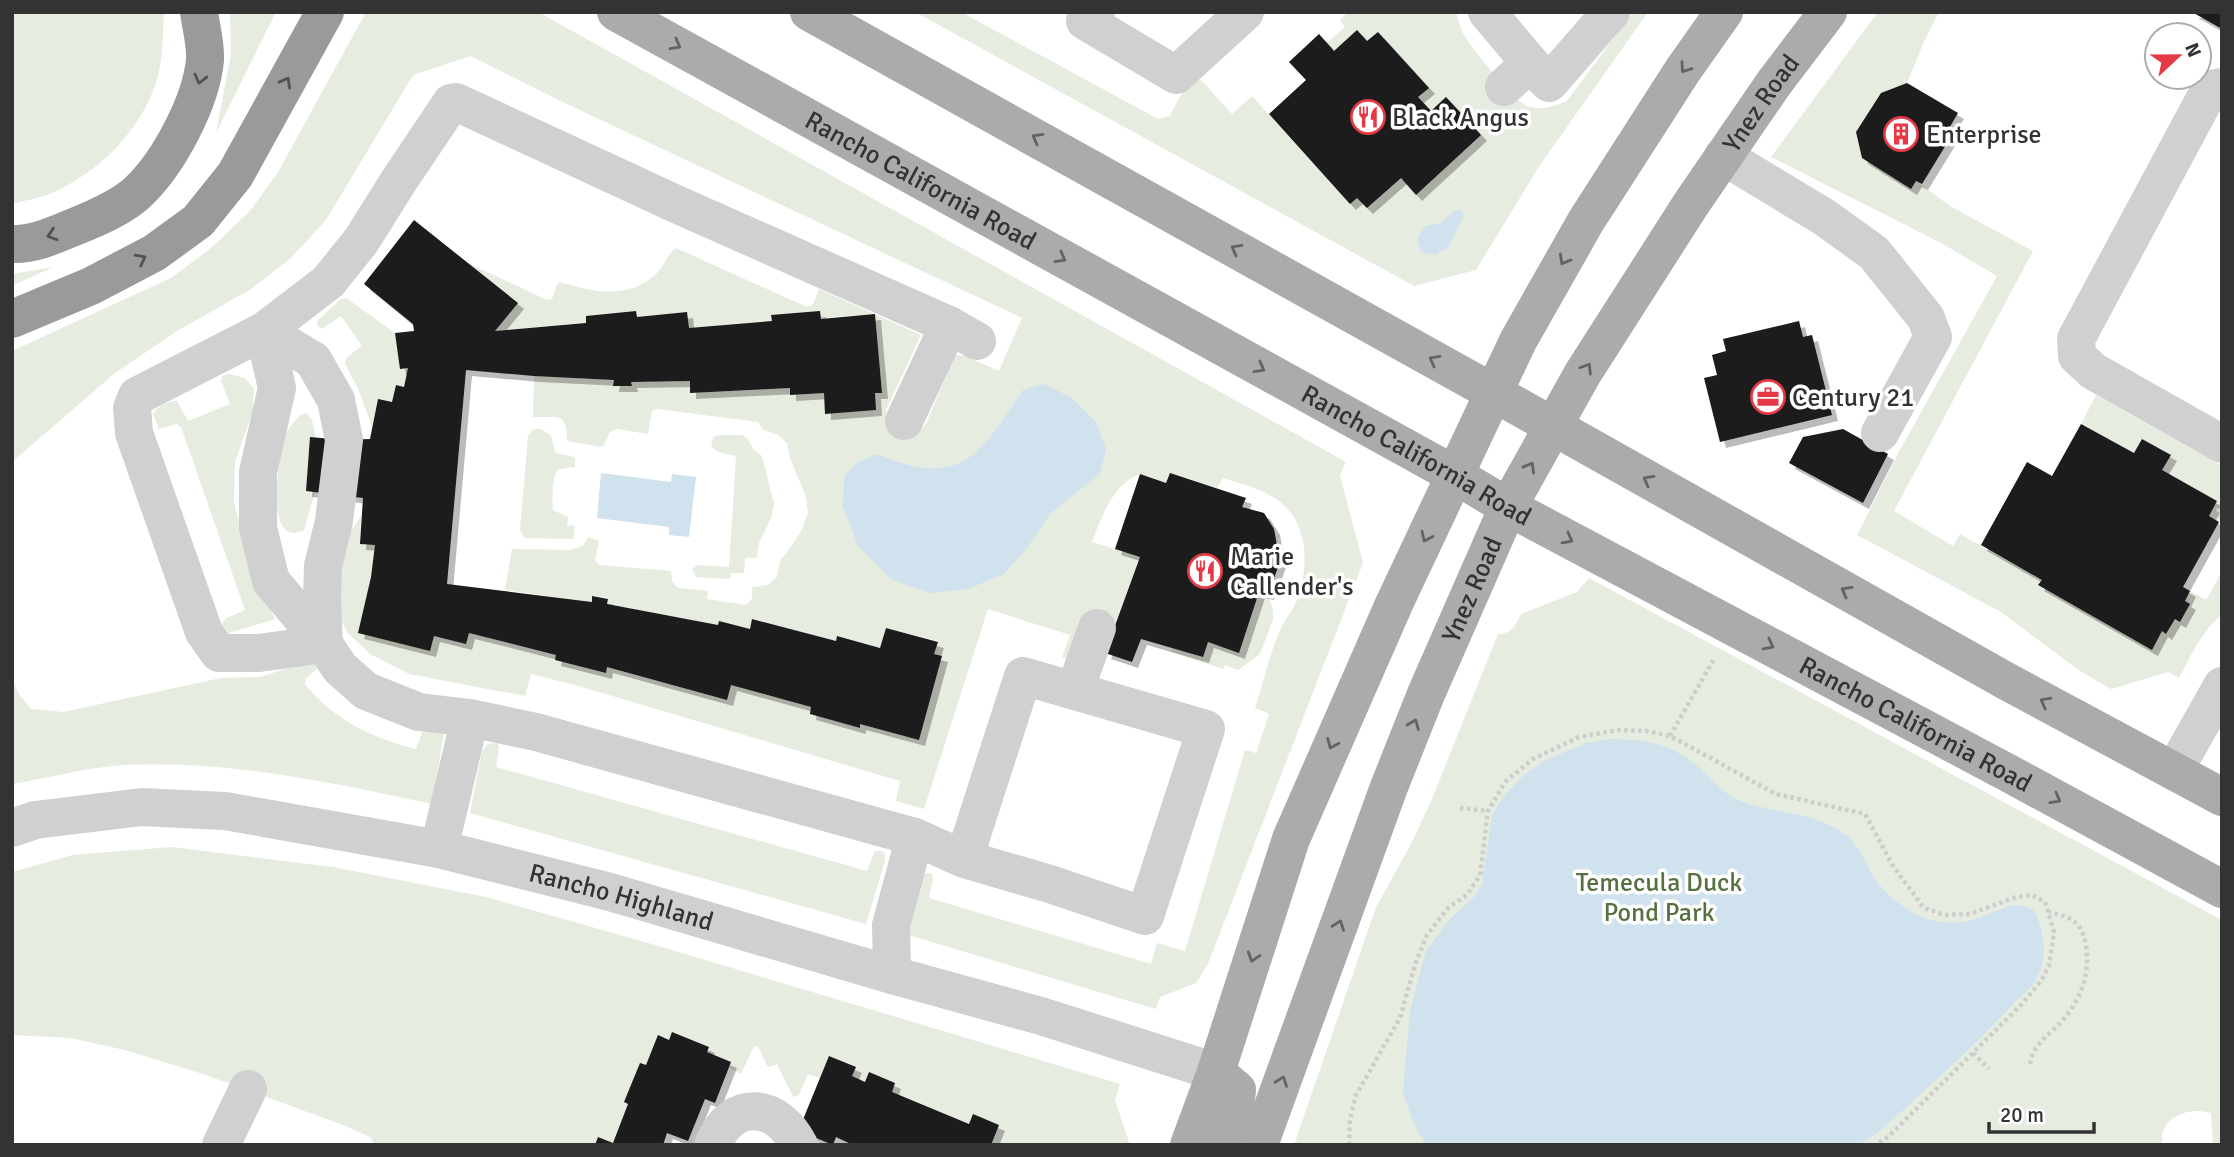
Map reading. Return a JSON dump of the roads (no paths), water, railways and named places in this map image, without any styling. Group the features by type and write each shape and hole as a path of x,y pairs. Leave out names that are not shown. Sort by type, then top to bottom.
{"highway":[{"path":"12,244 53,236 97,218 138,193 169,155 195,102 205,59 199,12"},
{"path":"12,319 112,275 154,253 198,221 235,175 325,12"}],"main road":[{"name":"Rancho California Road","path":"616,12 1455,475 1508,507 2222,889"},
{"path":"809,12 2006,681 2222,797"},
{"path":"1189,1145 1216,1072 1291,839 1394,604 1518,341 1586,221 1683,70 1724,12"},
{"name":"Ynez Road","path":"1259,1145 1389,787 1426,694 1508,507 1551,426 1723,156 1828,12"},
{"path":"1216,1072 1237,1090 1228,1145"}],"street":[{"path":"1096,12 1085,21 1175,75 1245,12"},
{"path":"1487,12 1517,75 1549,83 1595,22"},
{"path":"2222,87 2210,89 2076,339 2077,356 2093,371 2222,444"},
{"path":"324,644 259,653 219,653 204,632 134,433 132,408 137,396 264,331 328,282 361,241 451,103 456,102 963,333 904,421"},
{"path":"1723,156 1824,217 1874,253 1926,318 1933,337 1880,433"},
{"path":"264,331 313,360 336,400 344,440 336,508 323,566 324,644"},
{"path":"264,331 277,388 258,472 258,527 271,581 324,644 340,668 366,691 419,712 470,718 536,732 915,837 964,859 1145,916 1206,729 1023,676 964,859"},
{"path":"1075,690 1097,628"},
{"path":"2174,771 2222,686"},
{"path":"439,849 470,718"},
{"name":"Rancho Highland","path":"12,828 35,820 142,807 225,811 439,849 610,892 1041,1016 1216,1072"},
{"path":"892,975 891,925 915,837"},
{"path":"221,1145 248,1089"},
{"path":"712,1145 728,1122 748,1110 764,1111 783,1122 799,1145"}],"water":[{"path":"1460,210 1464,215 1449,246 1436,255 1421,252 1417,239 1425,226 1441,223 1454,211"},
{"path":"1044,384 1072,398 1096,422 1106,449 1100,474 1051,513 1027,548 1004,574 968,589 930,593 892,580 858,546 843,507 844,476 858,462 877,454 906,464 929,468 949,467 965,460 994,432 1023,390"},
{"path":"601,473 671,482 672,474 696,477 689,537 669,535 669,527 597,518"},
{"path":"1610,739 1636,740 1671,749 1692,762 1720,788 1740,801 1808,817 1834,827 1856,846 1886,892 1919,916 1959,922 1978,919 2011,906 2033,909 2040,925 2044,951 2037,979 1942,1075 1888,1124 1857,1145 1426,1145 1413,1122 1403,1092 1410,1011 1426,951 1450,919 1475,896 1482,884 1492,815 1504,796 1522,777 1543,761 1586,743"}],"place":[{"name":"Black Angus","path":"1368,117"},
{"name":"Enterprise","path":"1901,134"},
{"name":"Century 21","path":"1768,397"},
{"name":"Marie Callender's","path":"1205,571"}],"park label":[{"name":"Temecula Duck Pond Park","path":"1659,897"}]}
